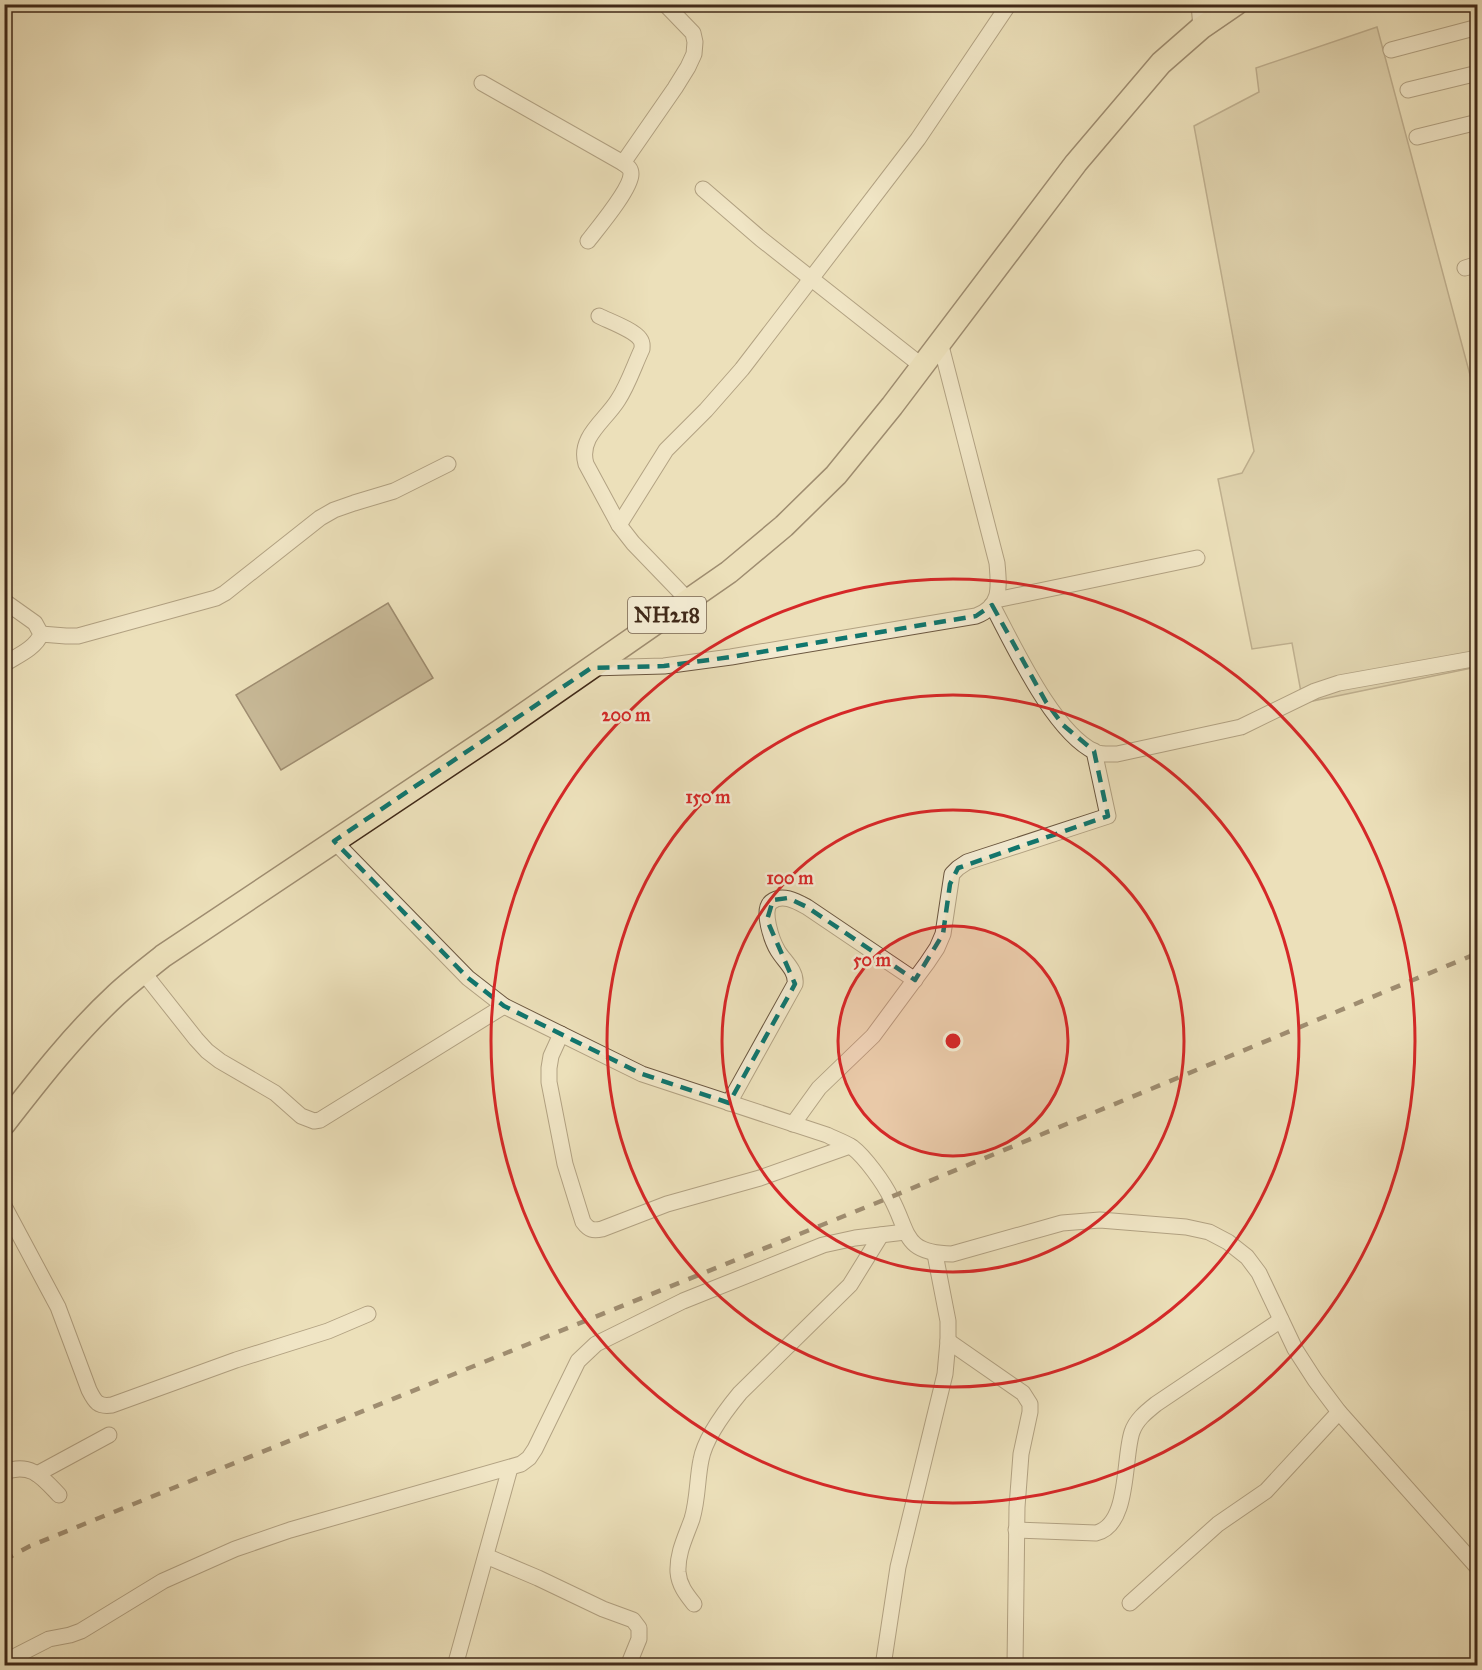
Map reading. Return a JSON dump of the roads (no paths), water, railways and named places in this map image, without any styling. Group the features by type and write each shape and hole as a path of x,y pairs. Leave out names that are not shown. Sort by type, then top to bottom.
{"highway":[{"name":"NH218","path":"4,1124 76,1036 116,995 162,956 500,731 729,572 784,526 836,475 1114,117 1161,63 1202,28 1236,4"}],"street":[{"path":"623,163 675,88 694,54 693,33 665,4"},
{"path":"619,525 666,450 706,410 742,369 918,139 1009,4"},
{"path":"1198,4 1202,28"},
{"path":"1390,50 1478,27"},
{"path":"1408,90 1478,73"},
{"path":"482,83 630,169 628,183 588,241"},
{"path":"1417,137 1478,122"},
{"path":"703,189 761,239 922,366"},
{"path":"599,316 641,339 642,349 618,400 591,434 584,450 586,464 619,525 633,543 688,600"},
{"path":"940,342 997,563 998,579 994,603 1033,682 1046,702 1063,725 1094,751 1103,754 1118,754 1228,730 1255,721 1315,691 1339,682 1478,658"},
{"path":"41,634 78,636 216,598 320,518 334,510 394,491 448,464"},
{"path":"591,668 664,666 731,657 976,616 994,603 1197,558"},
{"path":"4,601 35,623 41,634 34,645 4,664"},
{"path":"793,1124 819,1088 873,1036 937,948 943,934 952,874 958,868 967,862 1108,816 1094,751"},
{"path":"334,841 468,978 504,1006 642,1074 793,1124 850,1146 864,1157 891,1197 908,1237 921,1249 935,1254 952,1254 1071,1221 1100,1220 1186,1227 1209,1232 1228,1242 1247,1257 1259,1273 1294,1349 1339,1412 1478,1568"},
{"path":"729,1103 795,984 796,979 793,972 777,950 767,920 768,904 773,900 779,897 788,898 807,907 915,980"},
{"path":"143,972 207,1051 275,1093 301,1116 314,1121 320,1120 504,1006"},
{"path":"561,1034 551,1056 549,1082 565,1164 583,1222 587,1228 594,1231 667,1204 760,1179 850,1146"},
{"path":"4,1206 58,1307 88,1390 94,1401 103,1406 112,1405 236,1360 328,1331 368,1314"},
{"path":"4,1662 49,1639 81,1631 163,1581 235,1549 290,1530 521,1464 535,1449 578,1361 596,1344 692,1298 824,1245 905,1232"},
{"path":"694,1604 683,1590 679,1579 678,1562 697,1499 703,1451 727,1408 850,1285 880,1235"},
{"path":"883,1665 898,1567 945,1374 948,1321 935,1254"},
{"path":"1016,1530 1096,1533 1107,1528 1116,1515 1123,1492 1132,1431 1138,1421 1156,1404 1281,1320"},
{"path":"948,1341 1023,1393 1030,1404 1020,1461 1016,1530 1015,1665"},
{"path":"1130,1603 1218,1524 1266,1491 1339,1412"},
{"path":"37,1474 110,1435"},
{"path":"4,1472 21,1468 29,1469 59,1495"},
{"path":"455,1665 510,1468"},
{"path":"486,1556 603,1609 633,1620 639,1628 639,1639 628,1665"}],"railway":[{"path":"4,1560 30,1546 891,1197 1478,953"}]}
